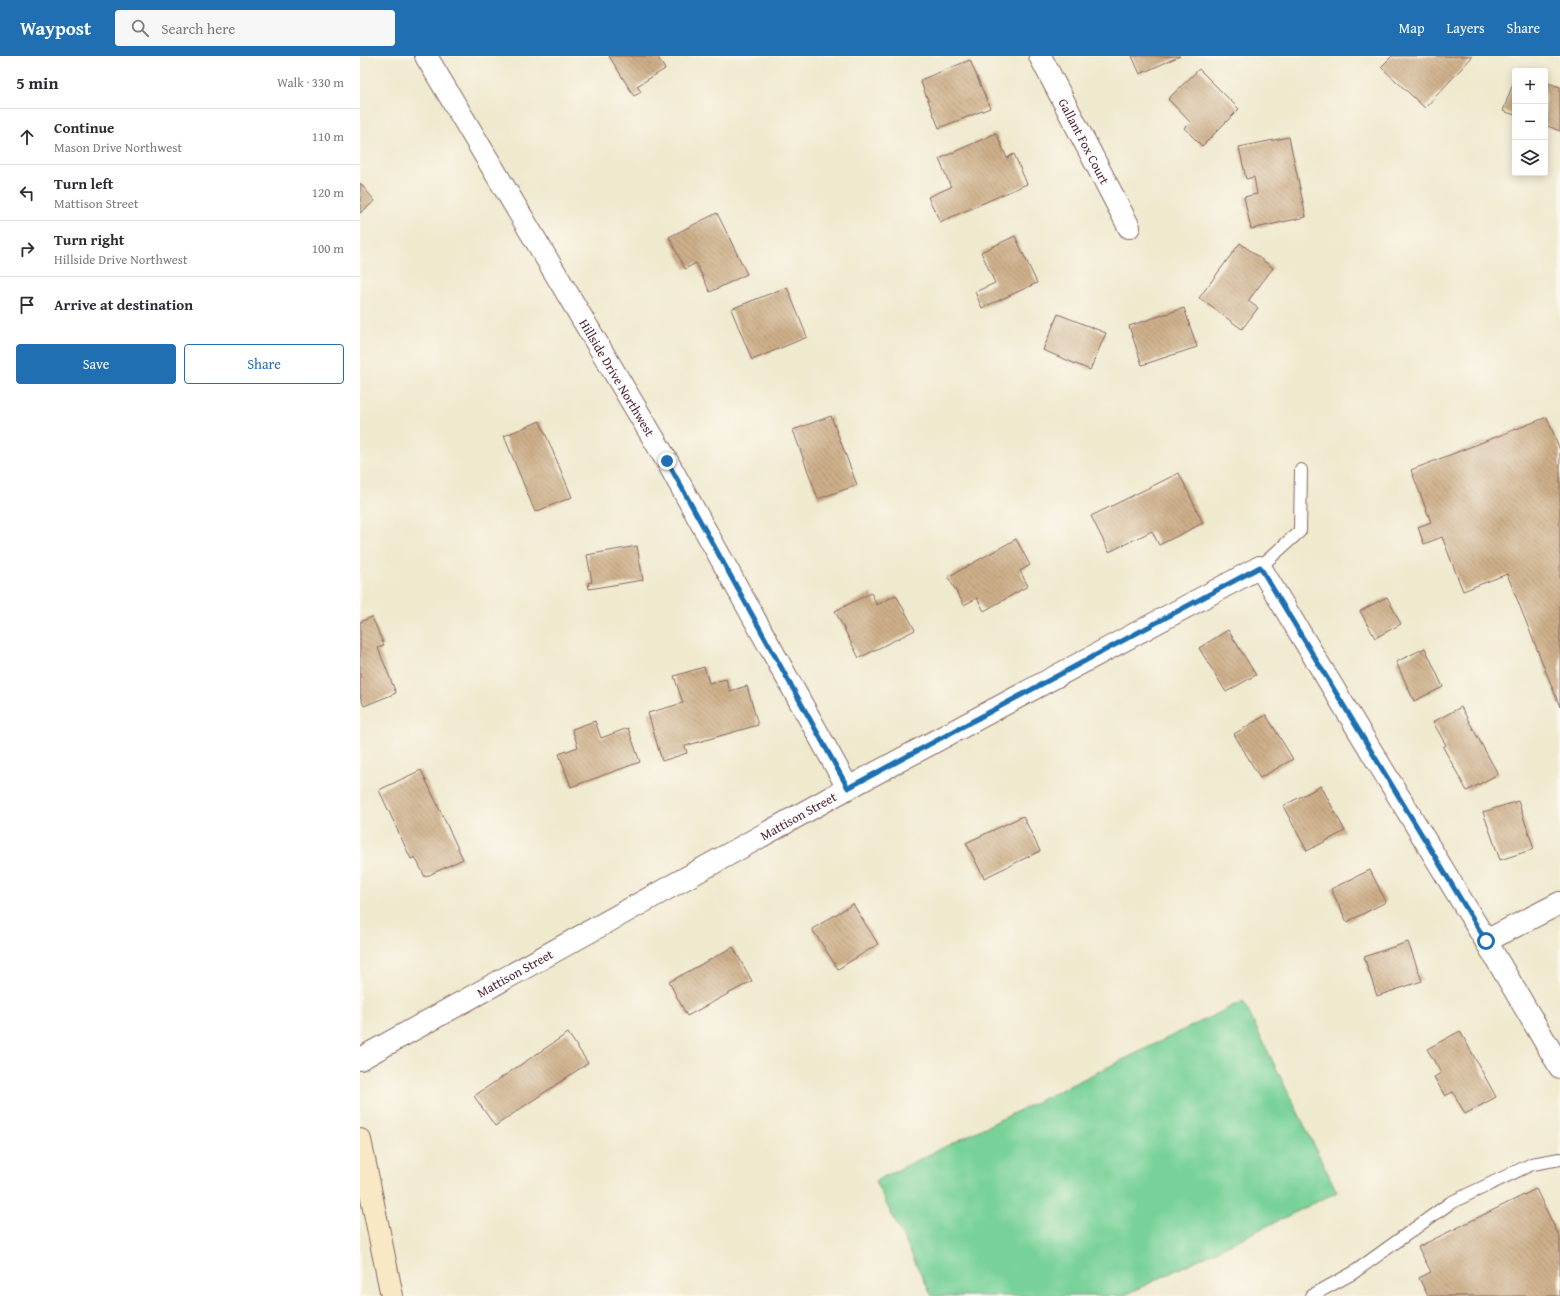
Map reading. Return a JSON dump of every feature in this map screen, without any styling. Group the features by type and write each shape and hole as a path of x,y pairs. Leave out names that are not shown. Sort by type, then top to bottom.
{"main road":[{"path":"360,1140 392,1296"}],"street":[{"name":"Hillside Drive Northwest","path":"426,56 667,461 848,788"},
{"name":"Gallant Fox Court","path":"1040,56 1129,227"},
{"name":"Mattison Street","path":"360,1059 848,788 1260,567"},
{"path":"1260,567 1486,941 1560,1067"},
{"path":"1486,941 1560,903"}],"lane":[{"path":"1260,567 1300,531 1301,470"},
{"path":"1311,1296 1353,1273 1450,1203 1532,1164 1560,1159"}],"green space":[{"path":"1243,1001 1337,1192 1123,1296 932,1296 875,1181"}],"building":[{"path":"609,56 657,56 665,69 637,86 641,92 634,96"},
{"path":"1132,56 1180,56 1140,74"},
{"path":"1392,56 1472,57 1425,108 1381,67"},
{"path":"970,60 990,108 939,128 920,80"},
{"path":"1199,69 1239,109 1202,146 1184,128 1190,122 1168,99"},
{"path":"1548,83 1560,87 1560,131 1548,126"},
{"path":"1512,86 1512,114 1503,111"},
{"path":"996,133 1007,158 1014,154 1027,184 940,222 928,197 951,187 939,159"},
{"path":"1289,137 1306,217 1251,229 1244,197 1257,194 1254,177 1246,179 1239,147"},
{"path":"360,183 375,201 360,213"},
{"path":"717,213 747,274 710,292 696,263 685,269 669,237"},
{"path":"1015,236 1037,283 982,308 975,292 995,283 981,252"},
{"path":"1240,243 1273,268 1248,301 1258,308 1242,329 1199,298"},
{"path":"787,287 807,337 752,360 731,309"},
{"path":"1184,308 1197,347 1142,365 1129,326"},
{"path":"1058,314 1106,333 1090,370 1043,350"},
{"path":"831,416 857,485 818,499 793,430"},
{"path":"1547,417 1560,450 1560,707 1507,574 1463,591 1442,537 1424,544 1418,527 1431,522 1411,470"},
{"path":"540,421 572,497 535,512 504,436"},
{"path":"1179,473 1203,523 1159,545 1152,531 1109,552 1091,516"},
{"path":"1016,539 1030,565 1020,571 1028,586 984,611 977,598 964,605 948,577"},
{"path":"637,546 643,580 589,589 588,583 592,582 587,555"},
{"path":"871,593 877,605 896,595 915,630 859,658 835,611"},
{"path":"1387,597 1401,624 1375,638 1360,611"},
{"path":"372,617 384,645 378,648 396,693 364,706 360,696 360,622"},
{"path":"1228,630 1256,675 1226,692 1199,648"},
{"path":"1425,648 1443,687 1414,701 1396,662"},
{"path":"704,667 709,683 726,679 730,691 747,686 758,725 685,746 687,753 662,761 648,713 683,703 674,676"},
{"path":"1461,707 1498,774 1467,791 1443,747 1446,745 1433,722"},
{"path":"1266,715 1293,759 1260,778 1234,734"},
{"path":"595,721 601,738 628,728 640,762 571,787 559,754 578,747 572,729"},
{"path":"421,770 463,859 425,877 415,857 411,859 379,790"},
{"path":"1321,786 1345,831 1307,851 1283,806"},
{"path":"1518,801 1534,849 1500,860 1483,812"},
{"path":"1023,816 1040,851 984,878 966,843"},
{"path":"1370,870 1386,902 1347,922 1331,889"},
{"path":"853,904 878,944 838,969 812,929"},
{"path":"1408,942 1422,981 1377,996 1364,957"},
{"path":"733,947 752,981 687,1016 669,982"},
{"path":"1460,1031 1496,1097 1465,1114 1453,1092 1445,1096 1434,1077 1441,1073 1427,1049"},
{"path":"568,1033 588,1063 495,1126 474,1096"},
{"path":"1536,1189 1560,1238 1560,1296 1428,1296 1419,1278 1431,1272 1418,1247"}],"route":[{"path":"667,461 848,788 1260,567 1486,941"}]}
